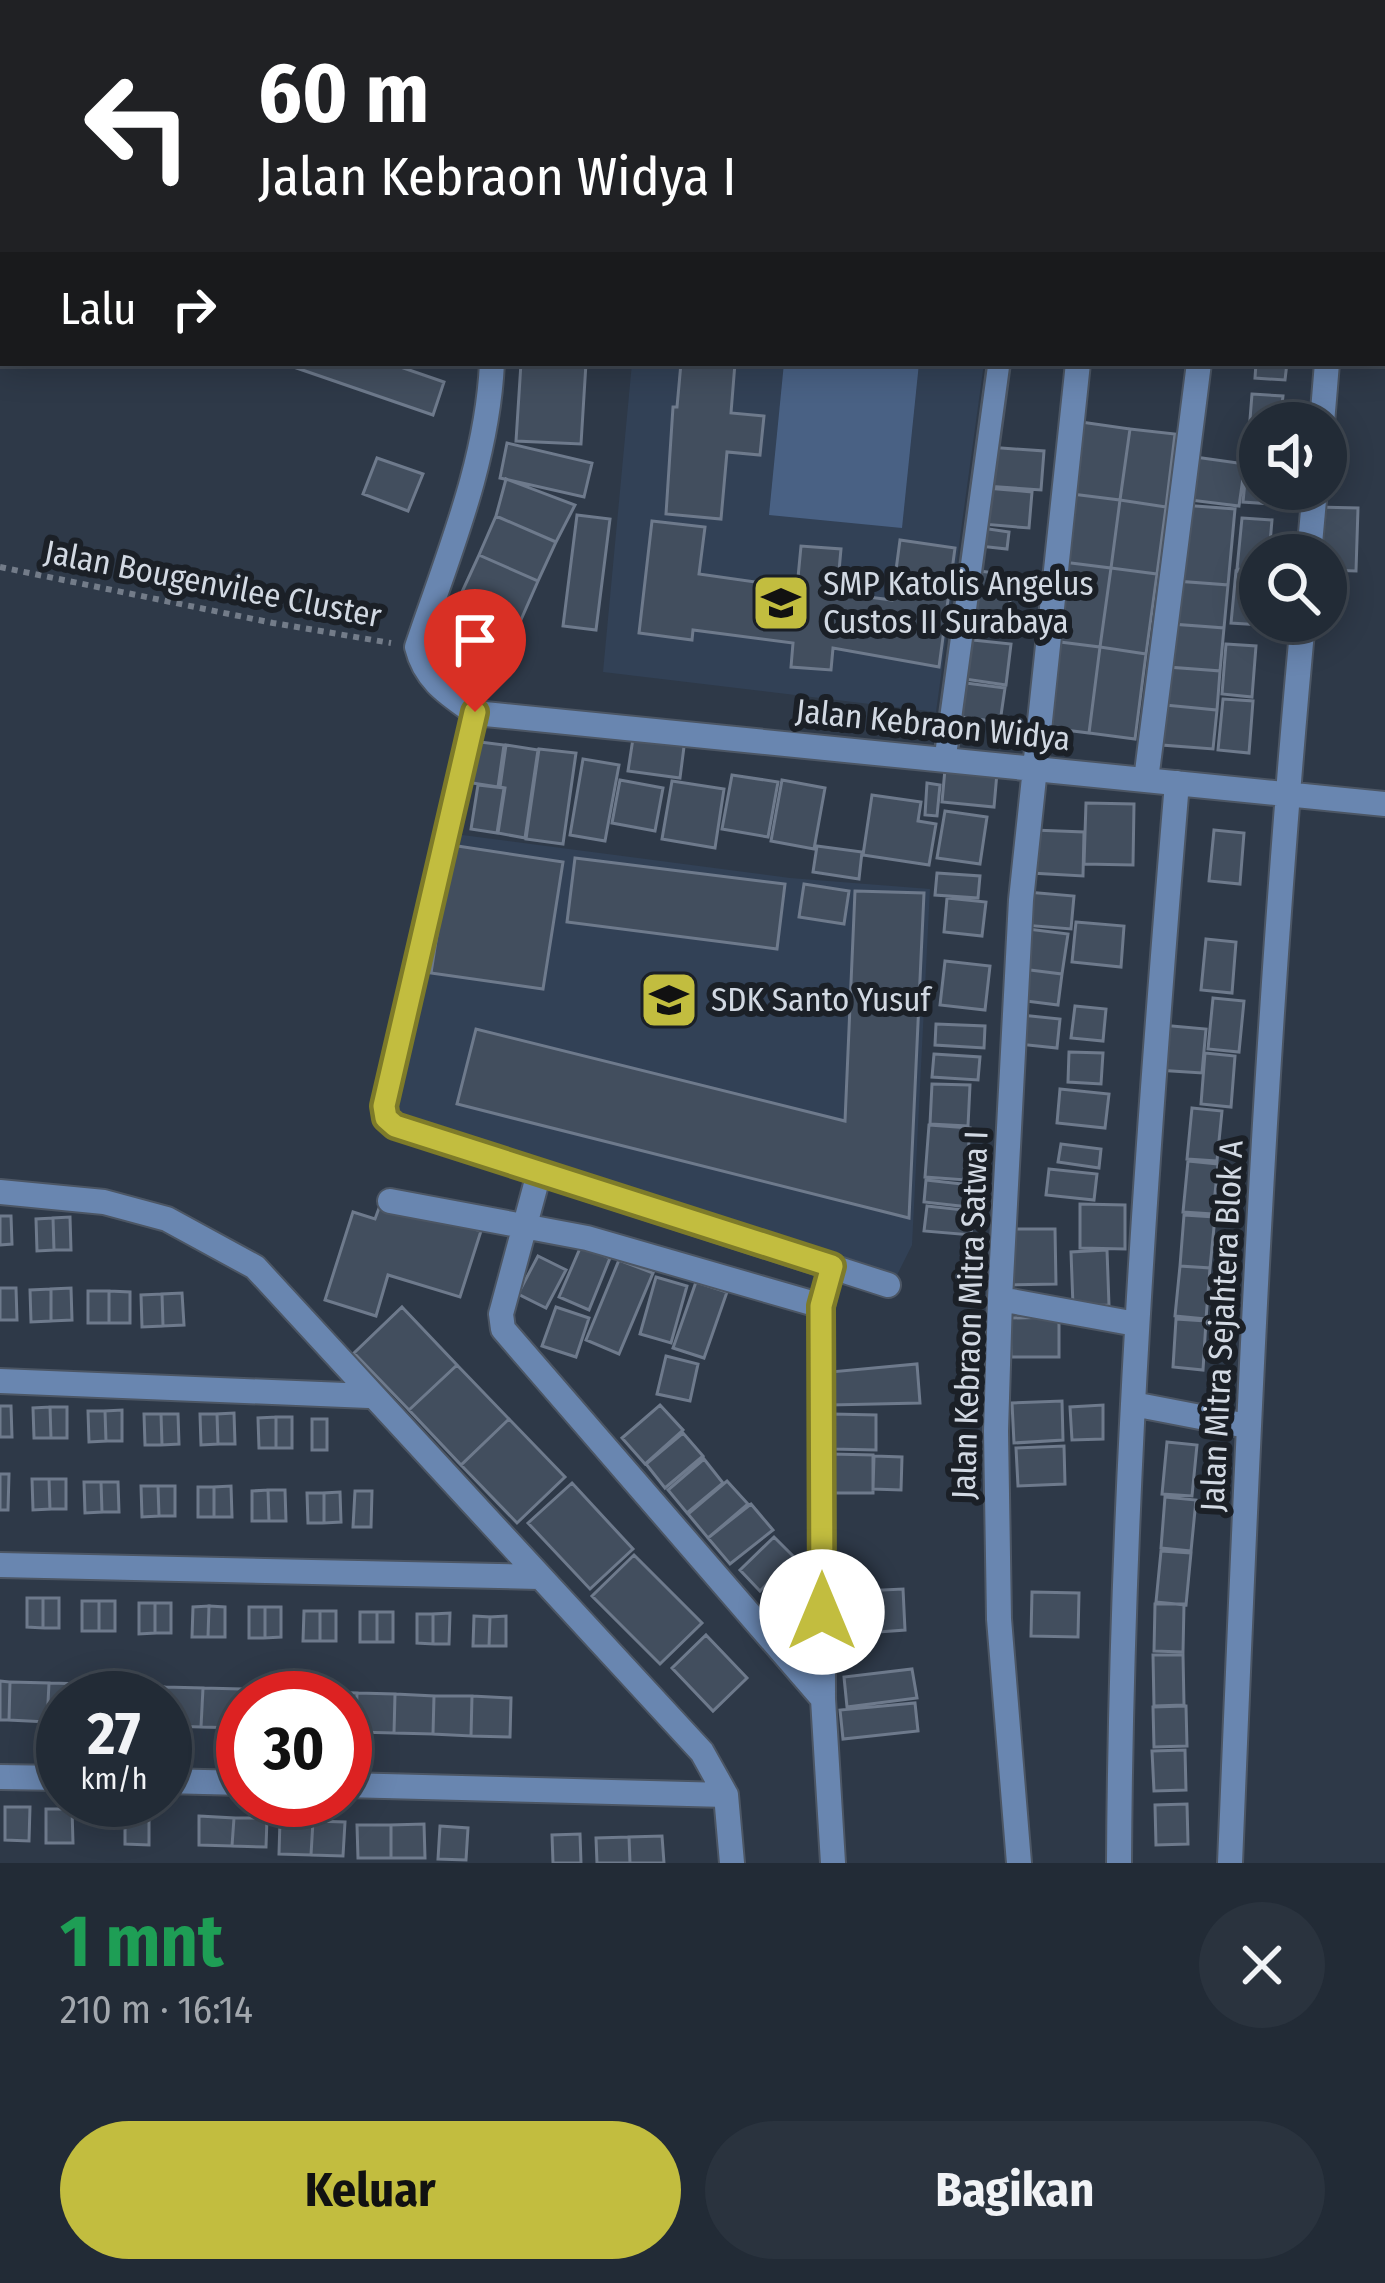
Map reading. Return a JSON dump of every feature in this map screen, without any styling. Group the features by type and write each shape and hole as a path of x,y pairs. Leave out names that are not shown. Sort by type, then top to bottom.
{"street":[{"path":"491,366 478,472 417,647 421,665 440,689 475,712 384,1106 386,1118 395,1126 888,1285"},
{"name":"Jalan Kebraon Mitra Satwa I","path":"1019,1863 999,1619 1000,1299 1022,900 1078,366"},
{"path":"1146,780 1198,366"},
{"path":"1324,402 1327,366"},
{"name":"Jalan Mitra Sejahtera Blok A","path":"1230,1863 1247,1426 1301,642"},
{"name":"Jalan Kebraon Widya","path":"475,712 1385,804"},
{"path":"1119,1863 1125,1548 1136,1324 1177,783"},
{"path":"539,1172 501,1314 503,1329 823,1699"},
{"path":"0,1192 104,1202 167,1219 255,1268 702,1752 726,1795 732,1863"},
{"path":"390,1201 586,1238 821,1306"},
{"path":"832,1266 821,1306 823,1699 833,1863"},
{"path":"1000,1299 1136,1324"},
{"path":"0,1381 369,1396"},
{"path":"1133,1404 1247,1426"},
{"path":"0,1564 539,1577"},
{"path":"0,1777 36,1778"},
{"path":"372,1786 726,1795"}],"lane":[{"path":"945,759 999,366"}],"path":[{"name":"Jalan Bougenvilee Cluster","path":"0,567 417,647"}],"shaded area":[{"name":"SMP Katolis Angelus Custos II Surabaya","path":"632,366 984,366 936,712 603,672"},
{"path":"784,366 919,366 902,528 769,515"},
{"name":"SDK Santo Yusuf","path":"447,833 790,878 930,889 912,1245 894,1281 391,1111"}],"building":[{"path":"291,366 398,366 444,382 433,415"},
{"path":"521,366 586,366 581,444 516,441"},
{"path":"681,366 735,366 731,413 764,416 760,455 727,452 721,519 666,514 673,407 677,407"},
{"path":"1256,366 1287,366 1285,380 1255,378"},
{"path":"1252,394 1283,396 1282,402 1251,402"},
{"path":"1081,422 1130,429 1120,500 1072,494"},
{"path":"1130,429 1175,434 1166,507 1120,500"},
{"path":"507,443 592,463 584,497 500,478"},
{"path":"988,447 1044,451 1041,490 985,486"},
{"path":"1188,456 1239,463 1239,506 1182,499"},
{"path":"377,458 423,474 408,511 363,494"},
{"path":"506,479 575,505 556,542 496,516"},
{"path":"986,488 1032,492 1029,528 982,524"},
{"path":"1072,494 1120,500 1111,568 1063,562"},
{"path":"1120,500 1166,507 1157,574 1111,568"},
{"path":"1182,505 1235,509 1228,585 1176,581"},
{"path":"1358,508 1356,571 1347,571 1347,534 1315,534 1316,510"},
{"path":"577,515 610,519 596,630 563,626"},
{"path":"496,516 556,542 538,581 479,555"},
{"path":"1242,518 1272,520 1271,534 1240,534"},
{"path":"652,521 705,527 699,574 797,588 801,546 841,549 837,593 892,600 900,540 955,548 939,667 833,648 831,670 791,667 793,643 693,630 692,640 639,633"},
{"path":"982,528 1009,532 1007,549 979,546"},
{"path":"479,555 538,581 516,631 456,605"},
{"path":"1063,562 1111,568 1100,647 1052,641"},
{"path":"1111,568 1157,574 1146,654 1100,647"},
{"path":"979,571 1013,575 1007,626 973,622"},
{"path":"1236,571 1239,571 1239,624 1231,623"},
{"path":"1176,581 1228,585 1224,628 1172,624"},
{"path":"456,605 516,631 496,676 437,650"},
{"path":"1172,624 1224,628 1220,671 1168,667"},
{"path":"963,639 1011,644 1006,685 958,678"},
{"path":"1052,641 1100,647 1089,733 1041,727"},
{"path":"1226,644 1256,646 1252,697 1222,694"},
{"path":"1100,647 1146,654 1135,739 1089,733"},
{"path":"1168,667 1220,671 1217,710 1165,705"},
{"path":"958,682 1005,688 1000,722 953,716"},
{"path":"1223,699 1253,701 1249,753 1218,750"},
{"path":"1165,705 1217,710 1213,749 1162,745"},
{"path":"634,732 685,739 680,778 628,771"},
{"path":"472,741 504,745 498,787 466,782"},
{"path":"506,745 538,750 525,838 498,833"},
{"path":"539,749 576,753 563,844 526,839"},
{"path":"583,759 619,765 605,841 570,835"},
{"path":"945,769 997,773 994,807 942,802"},
{"path":"732,775 778,782 768,837 722,829"},
{"path":"620,780 663,788 655,831 612,823"},
{"path":"782,780 825,788 814,849 771,841"},
{"path":"672,781 724,789 715,848 662,839"},
{"path":"927,783 940,785 937,816 925,815"},
{"path":"478,785 504,788 497,833 471,829"},
{"path":"872,795 921,802 918,821 936,824 929,865 863,855"},
{"path":"1086,803 1134,804 1133,865 1084,864"},
{"path":"945,811 987,817 980,864 937,858"},
{"path":"1033,830 1084,832 1083,876 1031,873"},
{"path":"1214,830 1244,833 1240,884 1209,881"},
{"path":"451,845 563,862 543,989 431,973"},
{"path":"817,846 862,852 859,879 813,872"},
{"path":"575,858 785,884 777,949 567,922"},
{"path":"937,873 980,876 978,898 935,895"},
{"path":"804,884 849,891 844,924 799,917"},
{"path":"855,891 924,893 909,1218 457,1104 476,1029 845,1121"},
{"path":"1027,892 1074,896 1071,929 1023,925"},
{"path":"947,898 986,902 982,936 944,932"},
{"path":"1076,922 1124,926 1121,967 1072,962"},
{"path":"1028,929 1068,934 1062,974 1022,969"},
{"path":"1206,939 1236,942 1232,993 1201,990"},
{"path":"945,961 990,966 985,1010 940,1005"},
{"path":"1022,969 1062,974 1058,1005 1018,1000"},
{"path":"1213,998 1244,1001 1239,1052 1208,1049"},
{"path":"1075,1006 1106,1009 1103,1041 1071,1038"},
{"path":"1021,1015 1060,1019 1057,1048 1018,1044"},
{"path":"936,1024 985,1026 984,1048 935,1045"},
{"path":"1161,1025 1206,1029 1202,1073 1157,1070"},
{"path":"1069,1052 1103,1053 1101,1084 1068,1082"},
{"path":"1205,1053 1235,1056 1231,1107 1201,1104"},
{"path":"934,1054 980,1057 978,1080 932,1077"},
{"path":"932,1084 970,1085 968,1126 930,1124"},
{"path":"1060,1089 1109,1094 1105,1128 1057,1123"},
{"path":"1192,1108 1222,1111 1217,1161 1187,1159"},
{"path":"929,1125 970,1128 966,1180 925,1177"},
{"path":"1061,1144 1101,1149 1099,1168 1058,1162"},
{"path":"1188,1161 1218,1164 1213,1214 1183,1212"},
{"path":"1049,1169 1097,1174 1094,1200 1046,1195"},
{"path":"926,1180 980,1186 978,1208 924,1202"},
{"path":"382,1200 481,1231 460,1297 388,1275 376,1316 325,1300 353,1212 375,1219"},
{"path":"1080,1204 1125,1205 1125,1249 1080,1248"},
{"path":"927,1206 973,1211 971,1235 924,1231"},
{"path":"1184,1215 1215,1217 1210,1268 1180,1266"},
{"path":"0,1216 11,1216 12,1244 0,1245"},
{"path":"70,1217 71,1250 54,1250 53,1218"},
{"path":"53,1218 54,1250 37,1251 36,1219"},
{"path":"1007,1229 1055,1229 1056,1284 1008,1285"},
{"path":"581,1246 610,1258 589,1310 559,1297"},
{"path":"1107,1250 1109,1305 1073,1306 1071,1252"},
{"path":"538,1256 566,1270 546,1308 518,1294"},
{"path":"619,1260 653,1273 619,1354 586,1340"},
{"path":"1180,1266 1210,1268 1206,1319 1175,1316"},
{"path":"656,1277 687,1286 671,1343 640,1334"},
{"path":"696,1282 727,1292 704,1358 673,1348"},
{"path":"0,1288 16,1288 17,1320 0,1320"},
{"path":"71,1288 72,1320 51,1321 51,1289"},
{"path":"51,1289 51,1321 31,1322 30,1290"},
{"path":"88,1291 109,1291 109,1323 88,1323"},
{"path":"109,1291 130,1292 130,1323 109,1323"},
{"path":"182,1293 184,1325 163,1326 162,1294"},
{"path":"162,1294 163,1326 142,1327 141,1295"},
{"path":"402,1307 457,1365 409,1410 354,1353"},
{"path":"556,1307 589,1318 576,1357 542,1346"},
{"path":"1059,1317 1059,1357 1011,1357 1010,1318"},
{"path":"1176,1319 1206,1321 1203,1370 1173,1367"},
{"path":"666,1356 698,1364 690,1401 657,1394"},
{"path":"917,1364 920,1403 830,1405 830,1372"},
{"path":"457,1365 509,1419 461,1465 409,1410"},
{"path":"1062,1401 1063,1440 1014,1443 1012,1403"},
{"path":"660,1405 683,1430 645,1464 622,1438"},
{"path":"1103,1405 1103,1439 1072,1440 1070,1407"},
{"path":"0,1406 11,1406 12,1437 0,1437"},
{"path":"50,1407 67,1407 67,1438 51,1438"},
{"path":"50,1407 51,1438 34,1438 33,1408"},
{"path":"122,1410 122,1441 106,1441 105,1411"},
{"path":"88,1411 105,1411 106,1441 89,1442"},
{"path":"234,1413 235,1444 218,1444 217,1414"},
{"path":"144,1414 161,1414 162,1445 145,1445"},
{"path":"161,1414 178,1414 179,1444 162,1445"},
{"path":"200,1414 217,1414 218,1444 201,1445"},
{"path":"832,1414 876,1415 876,1450 832,1449"},
{"path":"276,1417 292,1417 292,1448 276,1448"},
{"path":"276,1417 276,1448 259,1448 258,1418"},
{"path":"312,1419 327,1419 327,1450 312,1450"},
{"path":"509,1419 565,1477 517,1523 461,1465"},
{"path":"683,1433 703,1456 665,1488 646,1464"},
{"path":"1167,1442 1197,1445 1192,1496 1162,1494"},
{"path":"1064,1446 1065,1484 1018,1486 1016,1448"},
{"path":"831,1454 873,1455 873,1493 831,1493"},
{"path":"874,1456 902,1457 901,1490 873,1489"},
{"path":"704,1459 723,1483 687,1513 668,1490"},
{"path":"0,1474 9,1474 8,1510 0,1510"},
{"path":"32,1479 49,1479 50,1509 33,1510"},
{"path":"49,1479 66,1479 66,1509 50,1509"},
{"path":"727,1481 748,1504 708,1538 688,1514"},
{"path":"84,1482 101,1482 102,1512 85,1513"},
{"path":"101,1482 118,1482 119,1512 102,1512"},
{"path":"572,1483 633,1549 590,1589 528,1523"},
{"path":"141,1486 158,1486 159,1516 142,1517"},
{"path":"158,1486 175,1486 175,1516 159,1516"},
{"path":"231,1486 232,1517 214,1517 214,1487"},
{"path":"198,1487 214,1487 214,1517 198,1517"},
{"path":"268,1490 285,1490 286,1521 269,1521"},
{"path":"268,1490 269,1521 252,1521 252,1491"},
{"path":"355,1491 372,1491 371,1527 353,1527"},
{"path":"340,1492 341,1522 324,1523 324,1493"},
{"path":"307,1493 324,1493 324,1523 308,1523"},
{"path":"1165,1497 1196,1500 1191,1551 1161,1548"},
{"path":"751,1504 773,1530 730,1564 708,1538"},
{"path":"774,1537 794,1557 760,1591 740,1570"},
{"path":"1161,1551 1191,1553 1186,1605 1156,1602"},
{"path":"634,1555 702,1623 660,1664 592,1596"},
{"path":"903,1589 905,1630 865,1633 862,1591"},
{"path":"1032,1592 1079,1593 1078,1637 1031,1636"},
{"path":"27,1598 43,1598 43,1628 27,1627"},
{"path":"43,1598 59,1598 59,1628 43,1628"},
{"path":"82,1601 99,1601 99,1631 82,1631"},
{"path":"99,1601 115,1601 115,1631 99,1631"},
{"path":"139,1603 155,1603 155,1633 139,1634"},
{"path":"155,1603 171,1603 171,1633 155,1633"},
{"path":"1155,1604 1184,1604 1183,1652 1154,1651"},
{"path":"209,1606 225,1607 225,1637 208,1637"},
{"path":"209,1606 208,1637 192,1637 193,1607"},
{"path":"249,1607 265,1607 265,1638 249,1638"},
{"path":"265,1607 281,1607 281,1637 265,1638"},
{"path":"304,1611 320,1611 320,1641 303,1641"},
{"path":"320,1611 336,1611 336,1641 320,1641"},
{"path":"360,1612 377,1612 377,1642 360,1642"},
{"path":"377,1612 393,1612 393,1642 377,1642"},
{"path":"450,1613 449,1644 433,1644 433,1614"},
{"path":"417,1614 433,1614 433,1644 417,1643"},
{"path":"474,1616 490,1617 489,1646 473,1646"},
{"path":"506,1616 506,1646 489,1646 490,1617"},
{"path":"706,1635 747,1678 713,1711 672,1668"},
{"path":"1153,1655 1183,1655 1184,1705 1154,1706"},
{"path":"912,1669 917,1698 847,1707 844,1677"},
{"path":"0,1681 10,1682 9,1720 0,1720"},
{"path":"10,1682 36,1683 36,1721 9,1720"},
{"path":"192,1688 203,1688 201,1727 192,1727"},
{"path":"203,1688 216,1688 216,1727 201,1727"},
{"path":"372,1693 395,1694 394,1733 372,1732"},
{"path":"395,1694 434,1696 433,1734 394,1733"},
{"path":"434,1696 472,1696 471,1736 433,1734"},
{"path":"472,1696 511,1698 510,1737 471,1736"},
{"path":"915,1703 918,1731 843,1739 840,1710"},
{"path":"1186,1706 1187,1746 1154,1747 1153,1707"},
{"path":"1185,1750 1186,1790 1154,1791 1152,1751"},
{"path":"1187,1804 1188,1844 1156,1845 1155,1805"},
{"path":"5,1807 30,1807 29,1841 5,1840"},
{"path":"199,1816 216,1817 216,1827 233,1827 232,1846 199,1845"},
{"path":"424,1824 425,1858 391,1858 391,1825"},
{"path":"391,1825 391,1858 358,1858 357,1827"},
{"path":"440,1826 468,1828 466,1860 438,1859"},
{"path":"46,1827 73,1827 73,1843 46,1843"},
{"path":"125,1827 149,1827 149,1845 125,1844"},
{"path":"233,1827 267,1827 266,1847 232,1846"},
{"path":"280,1827 313,1827 311,1855 279,1854"},
{"path":"313,1827 345,1827 343,1856 311,1855"},
{"path":"580,1834 581,1863 553,1863 552,1835"},
{"path":"662,1836 664,1863 630,1863 629,1837"},
{"path":"629,1837 630,1863 597,1863 596,1838"}],"place":[{"name":"SMP Katolis Angelus Custos II Surabaya","path":"781,603"},
{"name":"SDK Santo Yusuf","path":"669,1000"}],"route":[{"path":"475,712 384,1106 386,1118 395,1126 832,1266 821,1306 822,1612"}]}
